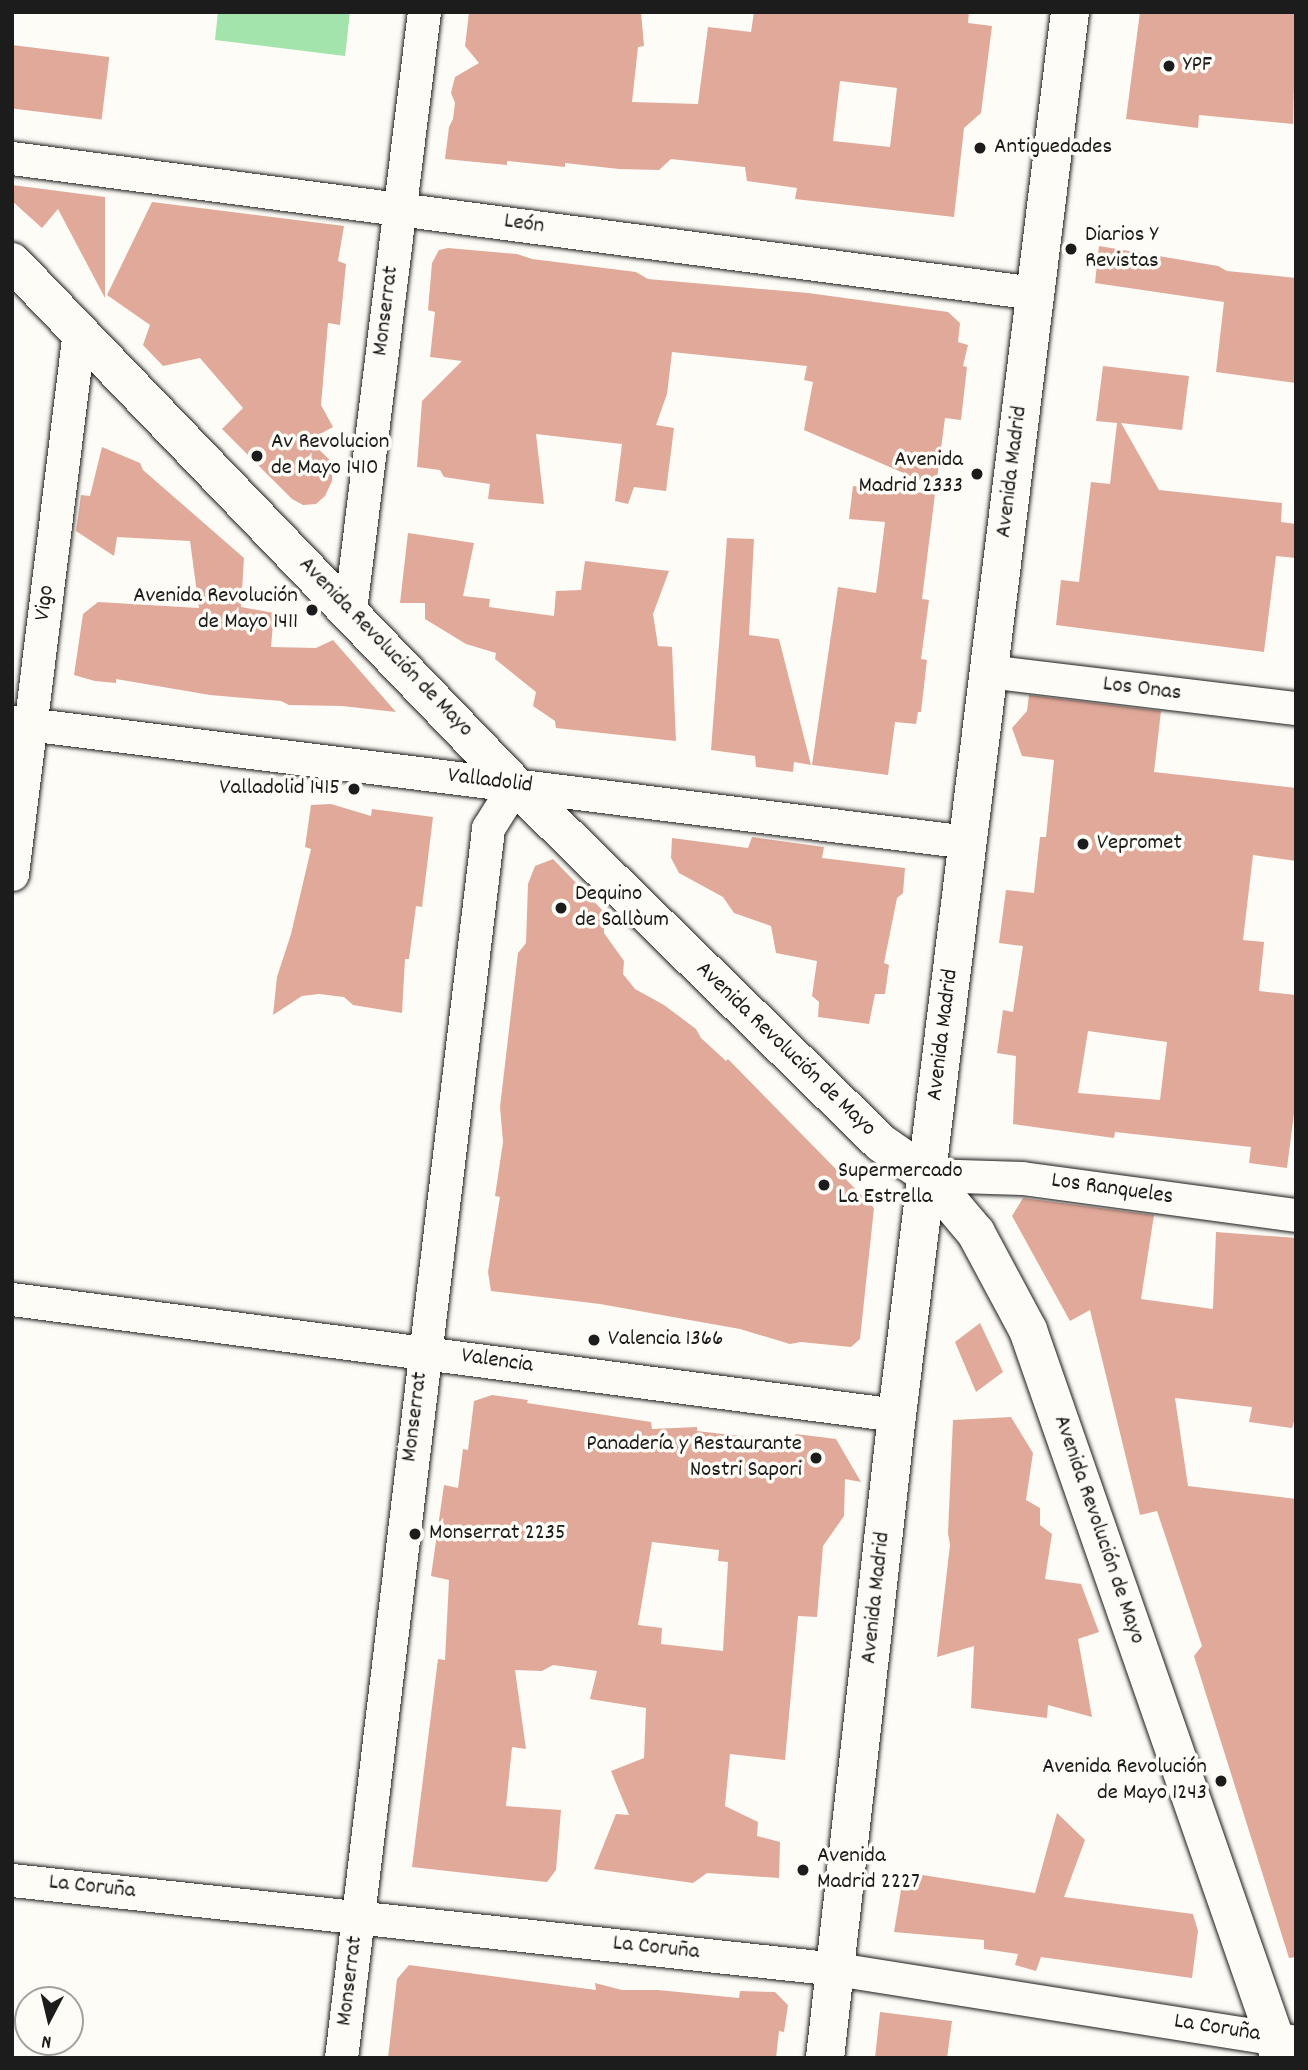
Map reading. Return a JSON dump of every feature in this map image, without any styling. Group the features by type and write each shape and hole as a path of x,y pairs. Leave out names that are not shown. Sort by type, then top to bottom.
{"main road":[{"name":"Avenida Madrid","path":"825,2058 897,1415 1070,12"},
{"name":"Avenida Revolución de Mayo","path":"12,262 350,610 515,785 881,1143 928,1175 976,1233 1028,1330 1283,2046"}],"street":[{"name":"Monserrat","path":"350,610 424,12"},
{"name":"León","path":"12,158 1035,293"},
{"name":"Vigo","path":"12,874 21,724 79,331"},
{"name":"Los Onas","path":"988,671 1296,708"},
{"name":"Valladolid","path":"21,724 967,842"},
{"name":"Monserrat","path":"341,2058 423,1352 488,828 515,785"},
{"name":"Los Ranqueles","path":"928,1175 1022,1178 1296,1215"},
{"name":"Valencia","path":"12,1299 897,1415"},
{"name":"La Coruña","path":"12,1880 359,1915 836,1969 1283,2046"}],"green space":[{"path":"218,12 350,12 345,56 215,40"}],"building":[{"path":"641,12 644,46 638,47 632,102 698,104 708,27 751,32 754,12 969,12 968,23 992,26 981,113 964,128 954,217 795,199 797,188 747,181 745,167 671,159 659,170 565,163 565,167 507,161 507,165 445,159 455,103 451,93 455,77 479,63 465,46 469,13","holes":["840,81 897,88 890,147 833,141"]},
{"path":"1140,12 1296,12 1293,124 1199,115 1198,128 1126,119"},
{"path":"12,45 109,57 102,119 12,108"},
{"path":"12,185 105,197 105,298 58,209 42,228 12,201"},
{"path":"152,202 344,226 338,261 346,264 340,325 328,323 321,405 333,427 309,440 333,463 332,481 325,496 316,504 303,505 292,499 222,429 243,408 200,358 163,366 143,345 150,325 107,295"},
{"path":"1099,246 1218,266 1227,271 1296,278 1296,383 1216,372 1224,302 1095,283"},
{"path":"448,248 517,254 532,259 636,272 648,279 808,293 948,312 960,323 958,342 968,345 963,366 967,367 961,420 945,418 936,487 804,430 813,382 804,380 807,366 672,352 667,394 656,425 674,428 666,491 634,487 628,504 615,501 622,444 536,434 544,504 488,499 490,484 444,477 440,470 417,467 422,401 462,361 430,357 435,312 428,310 432,263 439,250"},
{"path":"1103,366 1189,376 1182,430 1121,423 1159,490 1282,503 1281,522 1296,524 1296,558 1276,556 1264,652 1056,625 1061,580 1079,582 1091,482 1110,484 1117,423 1096,421"},
{"path":"102,447 140,463 143,470 244,558 241,607 274,613 271,647 316,648 333,640 396,712 342,706 289,705 281,701 210,695 116,679 116,683 95,681 74,675 83,614 98,602 199,608 190,541 117,537 114,556 76,531 81,495 90,496"},
{"path":"853,486 935,494 922,599 929,600 921,659 927,660 921,712 918,712 916,724 895,722 888,775 812,765 838,587 876,593 885,522 849,519"},
{"path":"408,533 474,543 463,596 490,599 489,607 554,616 556,591 581,590 585,561 669,571 653,614 658,646 672,647 676,741 556,728 555,721 533,706 536,692 495,659 496,653 466,644 425,619 425,603 400,603"},
{"path":"727,538 754,539 749,635 779,639 811,765 794,762 793,772 756,767 755,756 711,750"},
{"path":"1029,695 1161,711 1154,772 1296,788 1296,861 1253,855 1243,940 1264,942 1259,991 1296,995 1296,1098 1287,1168 1249,1163 1251,1147 1115,1132 1114,1138 1013,1124 1016,1056 997,1053 1003,1010 1013,1012 1023,946 999,943 1006,890 1034,893 1040,837 1046,837 1054,760 1022,756 1012,728 1027,711","holes":["1088,1031 1167,1042 1160,1100 1078,1093"]},
{"path":"331,804 371,816 372,809 433,817 422,907 416,906 409,959 405,959 402,1013 353,1005 344,997 319,994 302,996 273,1015 277,977 291,934 311,849 305,847 311,805"},
{"path":"752,837 824,847 822,858 905,868 903,893 897,898 884,963 889,965 885,994 875,994 869,1024 818,1017 819,1002 812,996 817,961 776,953 771,926 734,913 723,897 679,873 671,858 672,838 748,848"},
{"path":"553,859 604,912 604,933 624,961 623,974 635,989 664,1005 696,1029 701,1038 726,1061 728,1059 874,1208 860,1339 851,1347 801,1342 790,1344 740,1329 600,1304 491,1291 488,1272 500,1197 495,1196 503,1142 500,1107 518,953 526,943 528,884 535,866"},
{"path":"1023,1198 1154,1215 1141,1299 1213,1309 1216,1232 1296,1238 1296,1415 1292,1428 1249,1422 1252,1407 1175,1398 1188,1486 1296,1499 1296,1957 1289,1958 1194,1656 1202,1646 1157,1511 1140,1515 1090,1310 1070,1321 1012,1216"},
{"path":"980,1323 1003,1372 976,1392 955,1342"},
{"path":"492,1395 528,1400 527,1403 651,1422 652,1429 697,1427 697,1431 791,1442 796,1434 836,1439 861,1482 845,1479 844,1516 823,1546 817,1617 798,1616 785,1760 730,1754 725,1806 758,1822 757,1836 780,1842 779,1878 707,1873 693,1883 594,1869 616,1814 629,1815 611,1771 644,1758 646,1708 590,1699 597,1671 553,1665 542,1671 515,1670 526,1749 512,1747 506,1806 561,1810 556,1870 547,1882 412,1867 438,1659 445,1660 449,1580 431,1576 444,1485 458,1488 463,1449 468,1450 474,1401","holes":["652,1542 719,1550 718,1561 728,1562 723,1651 661,1644 662,1628 638,1625"]},
{"path":"1011,1417 1033,1453 1026,1500 1040,1508 1040,1525 1052,1534 1045,1579 1081,1584 1099,1632 1078,1639 1092,1717 1048,1705 1047,1718 971,1708 974,1646 937,1657 950,1545 948,1533 953,1420"},
{"path":"1057,1813 1085,1840 1064,1897 1193,1914 1198,1931 1192,1978 1041,1957 1036,1971 1015,1965 1018,1954 984,1949 984,1940 894,1932 904,1872 1035,1893"},
{"path":"409,1965 596,1990 595,1983 622,1990 658,1990 739,1998 740,1991 775,1992 788,2005 784,2032 779,2031 776,2058 388,2058 397,1979"},
{"path":"880,2012 952,2021 947,2058 875,2058"}],"place":[{"name":"YPF","path":"1169,66"},
{"name":"Antiguedades","path":"980,148"},
{"name":"Diarios Y Revistas","path":"1071,249"},
{"name":"Av Revolucion de Mayo 1410","path":"257,456"},
{"name":"Avenida Madrid 2333","path":"977,474"},
{"name":"Avenida Revolución de Mayo 1411","path":"312,610"},
{"name":"Valladolid 1415","path":"354,789"},
{"name":"Vepromet","path":"1083,844"},
{"name":"Dequino de Sallòum","path":"561,908"},
{"name":"Supermercado La Estrella","path":"824,1185"},
{"name":"Valencia 1366","path":"594,1340"},
{"name":"Panadería y Restaurante Nostri Sapori","path":"816,1458"},
{"name":"Monserrat 2235","path":"415,1534"},
{"name":"Avenida Revolución de Mayo 1243","path":"1221,1781"},
{"name":"Avenida Madrid 2227","path":"803,1870"}]}
